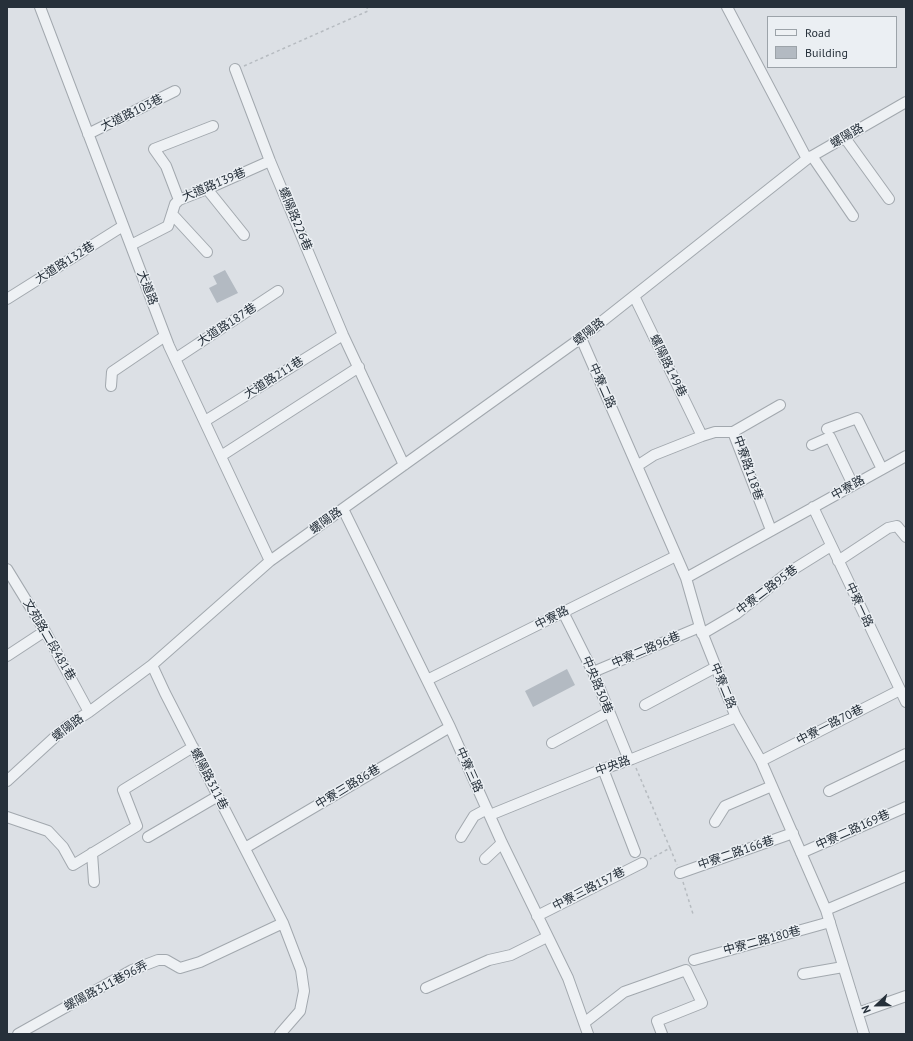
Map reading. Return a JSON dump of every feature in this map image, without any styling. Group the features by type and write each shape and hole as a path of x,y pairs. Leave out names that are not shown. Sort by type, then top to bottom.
{"street":[{"name":"大道路","path":"40,7 165,336 270,561"},
{"path":"727,7 809,158 853,216"},
{"name":"螺陽路226巷","path":"235,69 270,161 344,334 404,465"},
{"name":"大道路103巷","path":"88,134 175,91"},
{"name":"螺陽路","path":"270,561 581,338 809,158 906,102"},
{"path":"179,200 166,166 154,149 213,126"},
{"path":"845,138 889,199"},
{"name":"大道路139巷","path":"130,245 168,226 175,204 179,200 207,190 270,161"},
{"path":"207,190 244,235"},
{"path":"172,214 207,252"},
{"name":"大道路132巷","path":"7,299 124,226"},
{"name":"大道路187巷","path":"175,359 278,292"},
{"name":"螺陽路149巷","path":"634,296 702,436"},
{"name":"大道路211巷","path":"205,422 344,334"},
{"path":"110,386 112,372 165,336"},
{"name":"中寮二路","path":"581,338 686,578 701,631 736,717 761,761 826,910 864,1034"},
{"path":"221,456 359,367"},
{"name":"中寮路118巷","path":"771,530 733,432 780,405"},
{"path":"827,429 856,418 882,469"},
{"path":"637,466 654,455 702,436 715,432 733,432"},
{"path":"812,445 830,437 853,485"},
{"name":"中寮路","path":"686,578 906,456"},
{"name":"中寮一路","path":"812,507 906,702"},
{"name":"中寮三路","path":"343,509 450,727 502,842 568,978 588,1034"},
{"path":"838,561 888,528 896,526 906,537"},
{"name":"中寮二路95巷","path":"701,631 736,614 786,574 831,546"},
{"name":"中寮路","path":"427,680 676,556"},
{"path":"152,665 270,561"},
{"name":"文苑路二段481巷","path":"7,569 45,631 89,712"},
{"name":"中央路30巷","path":"563,612 593,672 630,759"},
{"path":"7,656 45,631"},
{"name":"中寮二路96巷","path":"593,672 701,631"},
{"name":"螺陽路","path":"7,781 67,726 89,712 152,665"},
{"name":"螺陽路311巷","path":"152,665 283,923 301,970 304,991 300,1011 280,1034"},
{"path":"645,705 716,667"},
{"name":"中寮一路70巷","path":"761,761 900,690"},
{"path":"552,743 609,712"},
{"name":"中央路","path":"461,837 474,816 630,759 736,717"},
{"name":"中寮三路86巷","path":"245,848 450,727"},
{"path":"7,817 48,831 63,847 73,864 137,826 123,790 193,747"},
{"path":"829,791 906,754"},
{"path":"603,769 635,852"},
{"path":"715,822 725,806 772,786"},
{"path":"148,837 218,796"},
{"name":"中寮二路169巷","path":"800,853 906,807"},
{"name":"中寮二路166巷","path":"680,873 793,833"},
{"path":"485,859 502,842"},
{"path":"92,853 94,882"},
{"name":"中寮三路157巷","path":"537,916 642,863"},
{"path":"826,910 906,876"},
{"name":"中寮二路180巷","path":"694,960 830,922"},
{"name":"螺陽路311巷96弄","path":"18,1034 132,970 158,960 166,960 180,968 200,962 283,923"},
{"path":"426,988 489,960 510,955 547,937"},
{"path":"803,974 844,967"},
{"path":"584,1023 624,992 686,970 702,1003 657,1021 662,1034"},
{"path":"858,1013 906,996"}],"path":[{"path":"235,69 368,11 367,7"},
{"path":"630,759 670,848 642,863"}],"building":[{"path":"225,270 238,293 217,303 209,288 217,284 213,276"},
{"path":"567,669 575,685 533,707 525,691"}]}
